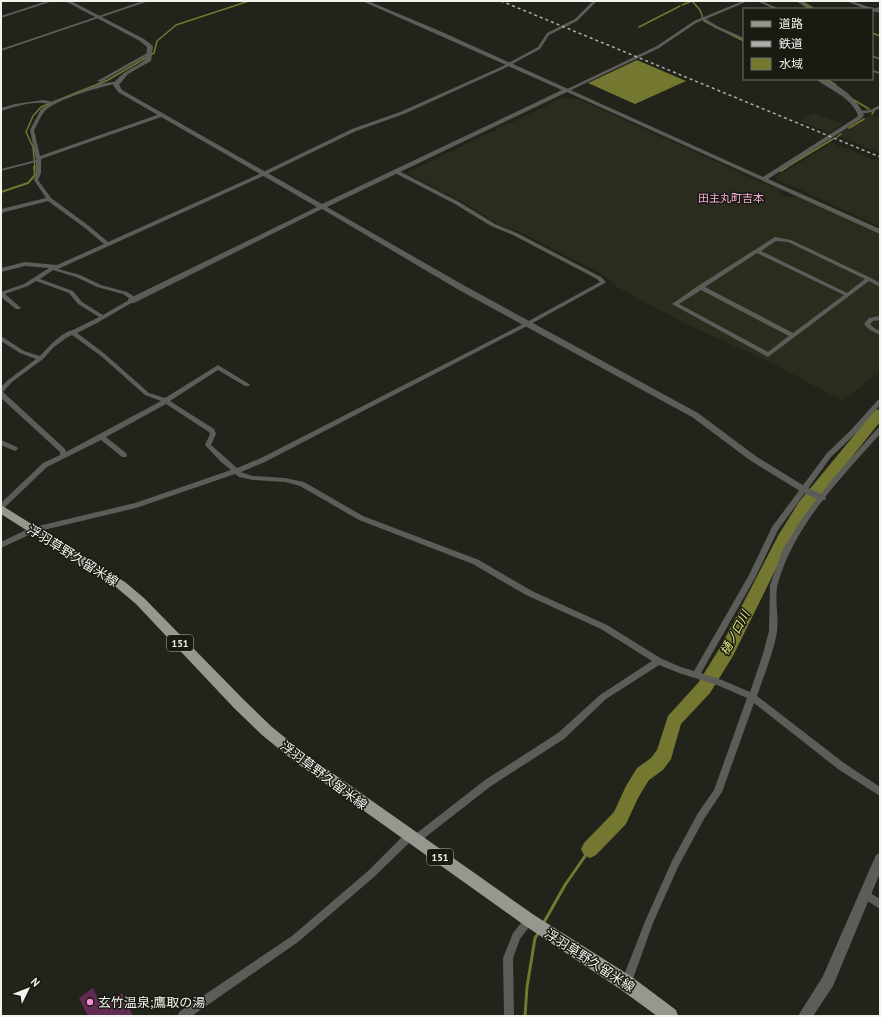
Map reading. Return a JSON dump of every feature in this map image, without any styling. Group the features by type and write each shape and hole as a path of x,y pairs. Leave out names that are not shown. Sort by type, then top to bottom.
{"main road":[{"name":"浮羽草野久留米線","path":"1,508 33,530 121,585 140,601 267,731 331,781 531,921 626,983 670,1016"}],"street":[{"path":"1,17 51,1"},
{"path":"1,110 15,105 50,102 105,83 117,82 124,75 146,63 150,55 150,46 147,43 67,1"},
{"path":"1,50 147,1"},
{"path":"364,1 426,26 880,232"},
{"path":"1,294 26,285 54,268 264,173 354,130 402,113 510,64 539,48 548,34 576,20 595,1"},
{"path":"1,390 10,381 41,358 51,347 72,332 102,318 133,300 395,171 662,45 702,19 746,1"},
{"path":"759,1 775,8"},
{"path":"798,1 808,8"},
{"path":"849,1 867,8"},
{"path":"702,19 743,39"},
{"path":"107,244 87,226 49,199 36,180 40,171 32,130 43,110 50,102 107,78 150,55"},
{"path":"821,80 843,94 860,112"},
{"path":"117,82 116,85 120,91 527,324 695,415 754,459 805,490 820,497"},
{"path":"860,112 871,111 880,106"},
{"path":"764,179 857,120 861,115 860,112"},
{"path":"1,170 30,161 39,160 162,115"},
{"path":"1,545 33,530 136,505 236,471 281,452 527,324 603,282 602,280 515,234 492,225 457,203 395,171"},
{"path":"1,211 49,199"},
{"path":"869,279 768,355 675,304 775,239 781,239 869,279 880,285"},
{"path":"757,251 848,295"},
{"path":"1,270 25,264 54,268 78,276 99,286 125,293 133,300"},
{"path":"35,279 71,292 80,303 102,318"},
{"path":"700,287 793,336"},
{"path":"1,294 18,308"},
{"path":"880,318 872,319 868,324 872,329 880,333"},
{"path":"72,332 103,356 147,394 166,402 212,431 213,434 208,445 236,471 252,478 285,480 302,484 354,514 476,562 529,593 604,628 659,661 679,670 719,682 751,696 841,766 880,792"},
{"path":"1,338 22,352 41,358"},
{"path":"1,508 45,465 102,437 166,402 218,367 247,385"},
{"path":"1,394 42,433 53,440 63,451 63,456"},
{"path":"699,676 775,529 805,490 829,455 852,433 880,401"},
{"path":"626,983 649,922 675,864 701,816 718,792 767,654 773,631 774,585 787,550 820,497 880,430"},
{"path":"102,437 124,455"},
{"path":"1,442 15,449"},
{"path":"183,1016 294,939 412,838 488,783 561,736 602,697 659,661"},
{"path":"805,1016 828,981 864,894 880,860"},
{"path":"864,894 880,904"},
{"path":"509,1016 508,958 516,936 531,921"}],"shaded area":[{"path":"562,98 578,99 765,184 776,187 780,190 780,194 786,197 799,197 880,234 880,371 843,401 770,362 688,325 615,286 607,277 518,231 498,224 461,201 406,173"},
{"path":"814,113 843,124 829,133 800,121"},
{"path":"871,114 876,118 880,116 880,153 837,135"},
{"path":"832,143 880,162 880,226 776,179 776,177"}],"water":[{"path":"637,60 686,81 635,104 588,83"}],"building":[{"name":"玄竹温泉;鷹取の湯","path":"93,988 101,1005 122,993 133,1016 88,1016 79,998"}],"waterway":[{"path":"35,168 33,147 26,132 33,116 41,107 108,80 154,53 157,41 176,25 249,1"},
{"path":"682,5 692,1 700,10 704,21 743,40"},
{"path":"801,1 812,8"},
{"path":"639,27 680,6"},
{"path":"873,33 880,36"},
{"path":"828,80 836,85"},
{"path":"854,100 869,109"},
{"path":"849,128 864,119"},
{"path":"837,137 841,134"},
{"path":"785,168 833,139"},
{"path":"1,192 28,183 35,175 34,167"},
{"path":"781,171 787,167"},
{"name":"樋ノ口川","path":"590,849 620,818 632,792 643,774 657,764 665,754 674,721 704,688 727,651 786,534 804,506 880,413"},
{"path":"543,924 565,885 590,849"},
{"path":"525,1016 527,987 535,938 539,932"}],"railway":[{"path":"501,1 880,157"}],"place":[{"name":"玄竹温泉;鷹取の湯","path":"90,1002"}],"district":[{"name":"田主丸町吉本","path":"731,198"}]}
